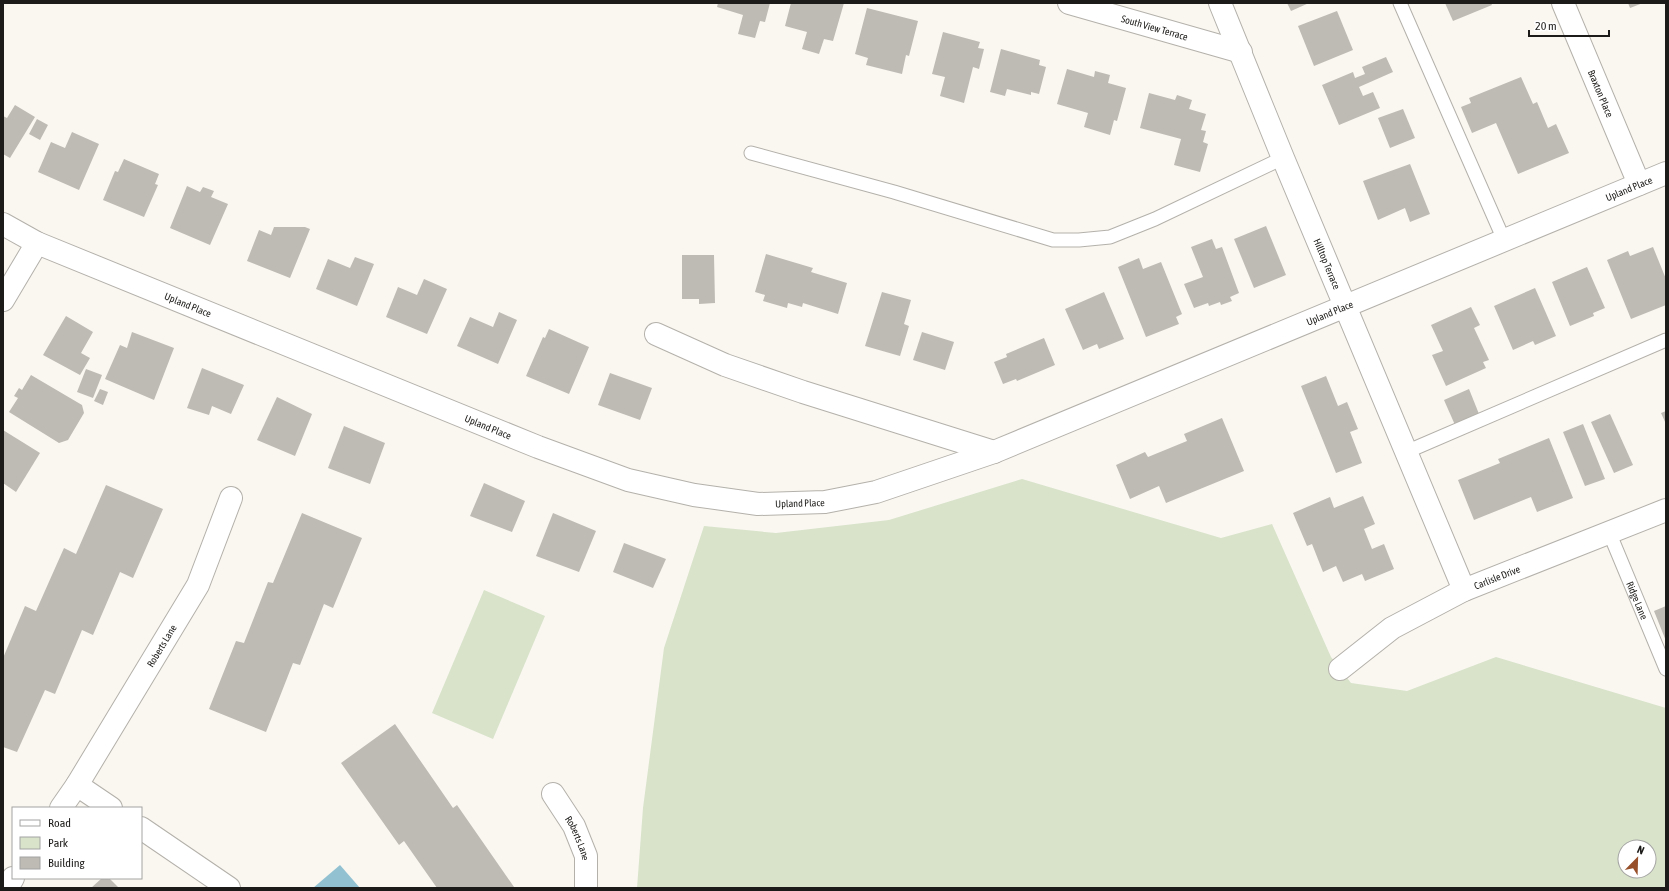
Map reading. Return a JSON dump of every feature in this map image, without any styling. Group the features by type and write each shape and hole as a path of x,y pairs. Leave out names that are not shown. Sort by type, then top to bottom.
{"street":[{"name":"South View Terrace","path":"1069,3 1241,52"},
{"name":"Hilltop Terrace","path":"1220,3 1283,158 1464,590"},
{"name":"Braxton Place","path":"1563,3 1639,184"},
{"name":"Upland Place","path":"3,224 37,243 538,447 628,480 694,495 758,504 824,502 876,492 994,452 1666,173"},
{"path":"3,300 37,243"},
{"path":"656,334 732,368 994,452"},
{"name":"Roberts Lane","path":"62,807 77,785 198,585 231,498"},
{"name":"Carlisle Drive","path":"1340,669 1392,628 1464,590 1666,510"},
{"path":"77,785 110,807"},
{"name":"Roberts Lane","path":"553,794 574,826 586,856 586,888"},
{"path":"142,829 229,888"},
{"path":"7,888 12,879"}],"lane":[{"path":"1400,3 1504,240"},
{"path":"751,153 894,192 1053,240 1079,240 1110,237 1155,219 1283,158"},
{"path":"1406,452 1666,340"},
{"name":"Ridge Lane","path":"1609,532 1666,669"}],"green space":[{"path":"1022,479 1221,538 1272,524 1331,657 1351,683 1407,691 1496,657 1666,708 1666,888 637,888 643,808 664,648 704,526 776,533 889,520"},
{"path":"484,590 545,616 493,739 432,713"}],"water":[{"path":"340,865 360,888 313,888"}],"building":[{"path":"718,3 770,3 765,22 760,21 755,38 738,34 743,15 717,7"},
{"path":"791,3 844,3 833,41 824,39 819,54 802,49 807,32 785,26"},
{"path":"1287,3 1309,3 1291,11"},
{"path":"1445,3 1491,3 1492,5 1453,21"},
{"path":"1628,3 1643,3 1630,8"},
{"path":"867,8 918,21 909,56 906,55 902,74 866,65 868,58 855,54"},
{"path":"1337,11 1353,50 1314,66 1298,26"},
{"path":"943,32 980,42 978,48 984,49 979,69 973,67 964,103 940,96 945,77 932,74"},
{"path":"1001,49 1040,60 1039,65 1046,67 1039,94 1031,92 1031,95 1007,89 1005,96 990,92"},
{"path":"1386,57 1393,72 1359,87 1363,96 1373,92 1380,108 1339,125 1322,85 1353,72 1355,78 1365,74 1362,67"},
{"path":"1067,69 1094,77 1095,71 1110,75 1108,83 1126,88 1117,121 1114,120 1110,135 1084,127 1088,113 1057,104"},
{"path":"1521,77 1533,104 1537,102 1548,128 1556,124 1569,153 1518,174 1496,123 1472,133 1461,107 1471,103 1469,98"},
{"path":"1149,93 1175,100 1177,95 1192,100 1189,109 1206,114 1201,130 1206,131 1203,142 1208,144 1200,172 1174,165 1181,139 1140,128"},
{"path":"15,105 35,117 10,158 3,154 3,116 7,118"},
{"path":"1403,109 1415,138 1390,148 1378,118"},
{"path":"37,119 48,125 40,140 29,134"},
{"path":"72,132 99,144 79,190 38,172 51,142 65,148"},
{"path":"124,159 159,174 155,184 158,185 144,217 103,200 115,171 118,172"},
{"path":"1410,164 1430,214 1410,222 1405,208 1378,220 1363,181"},
{"path":"187,186 200,192 203,187 214,191 211,197 228,204 210,245 170,228"},
{"path":"1266,226 1286,275 1254,288 1234,239"},
{"path":"274,227 305,227 310,229 290,278 247,261 259,230 271,235"},
{"path":"1212,239 1216,249 1222,247 1239,293 1230,297 1232,301 1221,305 1220,302 1209,306 1208,303 1194,308 1184,284 1203,277 1191,247"},
{"path":"1653,247 1666,279 1666,305 1631,319 1607,260 1628,251 1630,256"},
{"path":"766,254 813,268 811,272 847,283 838,314 803,303 802,307 788,303 787,308 763,301 765,295 755,292"},
{"path":"682,255 714,255 715,303 699,304 699,299 682,299"},
{"path":"355,257 374,264 357,306 316,289 328,259 350,268"},
{"path":"1139,258 1143,269 1161,262 1182,314 1176,317 1179,324 1146,337 1118,267"},
{"path":"1587,267 1605,308 1593,313 1594,316 1570,326 1552,282"},
{"path":"424,279 447,289 427,334 386,317 398,287 417,295"},
{"path":"1535,288 1556,336 1535,345 1533,341 1513,350 1494,306"},
{"path":"882,292 911,300 904,324 909,326 900,356 865,346"},
{"path":"1104,292 1124,339 1099,349 1097,344 1083,350 1065,309"},
{"path":"1471,307 1480,325 1474,328 1489,360 1483,362 1486,368 1446,386 1432,355 1443,351 1431,325"},
{"path":"499,312 517,320 498,364 457,346 470,317 493,327"},
{"path":"66,316 93,332 81,353 90,358 80,375 43,355"},
{"path":"549,329 589,347 569,394 526,376 543,337 545,338"},
{"path":"132,332 174,348 154,400 105,379 120,345 127,348"},
{"path":"922,332 954,342 945,370 913,360"},
{"path":"1044,338 1055,365 1017,381 1016,379 1003,384 994,362 1007,357 1006,354"},
{"path":"202,368 244,385 231,414 212,406 209,415 187,408"},
{"path":"86,369 102,375 93,398 77,392"},
{"path":"610,373 652,388 640,420 598,405"},
{"path":"31,375 82,405 84,413 68,440 59,443 9,412 18,398 14,396 19,388 22,390"},
{"path":"1326,376 1338,406 1347,402 1358,429 1350,432 1362,463 1336,473 1301,386"},
{"path":"100,389 108,392 103,405 94,401"},
{"path":"1469,389 1479,414 1455,425 1444,400"},
{"path":"277,397 312,414 295,456 257,440"},
{"path":"1666,411 1666,424 1661,413"},
{"path":"1610,414 1633,465 1614,473 1591,422"},
{"path":"1222,418 1244,471 1166,503 1159,486 1130,499 1116,465 1145,452 1148,457 1187,441 1184,434"},
{"path":"1583,424 1605,479 1585,486 1563,432"},
{"path":"344,426 385,443 370,484 328,468"},
{"path":"3,430 40,453 16,492 3,483"},
{"path":"1549,438 1573,498 1537,512 1531,497 1474,520 1458,480 1500,463 1498,459"},
{"path":"484,483 525,501 512,532 470,516"},
{"path":"106,485 163,509 133,578 120,572 93,635 82,630 55,694 45,690 17,752 3,747 3,658 25,606 36,611 64,548 76,554"},
{"path":"1363,496 1375,524 1364,529 1372,549 1384,544 1394,569 1365,581 1362,574 1343,582 1336,566 1323,572 1312,544 1307,546 1293,513 1330,497 1334,508"},
{"path":"302,513 362,538 333,608 324,604 300,665 293,663 266,732 209,709 236,641 244,643 268,582 273,583"},
{"path":"553,513 596,531 579,572 536,556"},
{"path":"624,543 666,559 653,588 613,572"},
{"path":"1666,606 1666,641 1654,611"},
{"path":"395,724 453,808 457,805 514,887 437,888 404,841 399,845 341,763"},
{"path":"101,879 110,879 119,888 91,888"}]}
